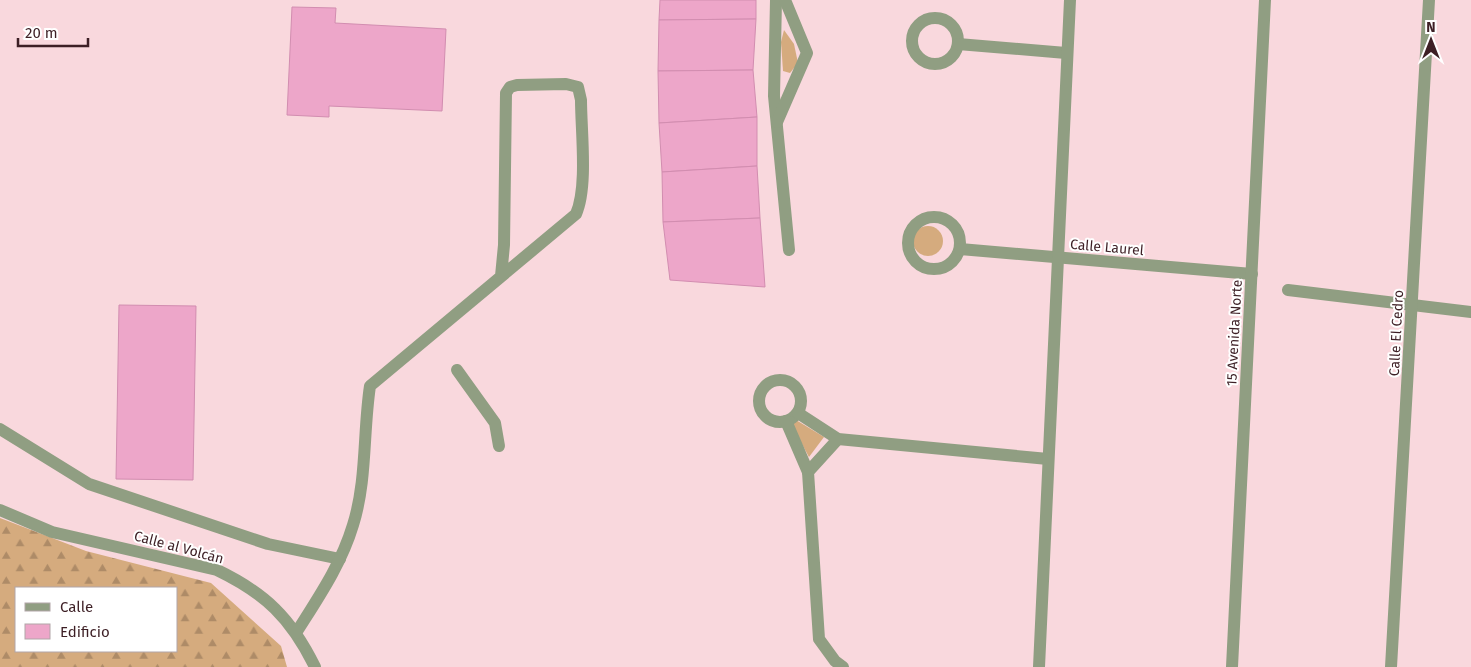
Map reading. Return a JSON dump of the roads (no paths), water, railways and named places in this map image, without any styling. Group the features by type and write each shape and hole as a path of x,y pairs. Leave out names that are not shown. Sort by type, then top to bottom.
{"street":[{"path":"776,0 774,96 788,250"},
{"path":"776,124 807,53 785,0"},
{"path":"1039,667 1056,258 1070,0"},
{"name":"15 Avenida Norte","path":"1232,667 1266,0"},
{"name":"Calle El Cedro","path":"1391,667 1429,0"},
{"path":"958,44 1066,53"},
{"path":"296,633 340,559 353,524 361,487 370,386 576,214 581,203 581,100 578,87 566,84 517,85 510,87 506,94 504,244 501,276"},
{"path":"936,217 950,222 959,234 960,249 953,262 940,269 925,268 913,259 908,245 911,231 922,220 936,217"},
{"name":"Calle Laurel","path":"960,249 1252,274"},
{"path":"1288,290 1471,312"},
{"path":"457,370 495,423 499,446"},
{"path":"773,380 786,380 797,388 802,401 798,413 786,422 773,422 762,413 758,401 762,388 773,380"},
{"path":"798,413 838,439 1048,459"},
{"path":"786,422 808,472 819,639 835,661 843,667"},
{"path":"0,428 89,484 268,544 340,559"},
{"path":"808,472 838,439"},
{"name":"Calle al Volcán","path":"0,510 52,532 217,570 247,585 282,614 296,633 315,667"}]}
